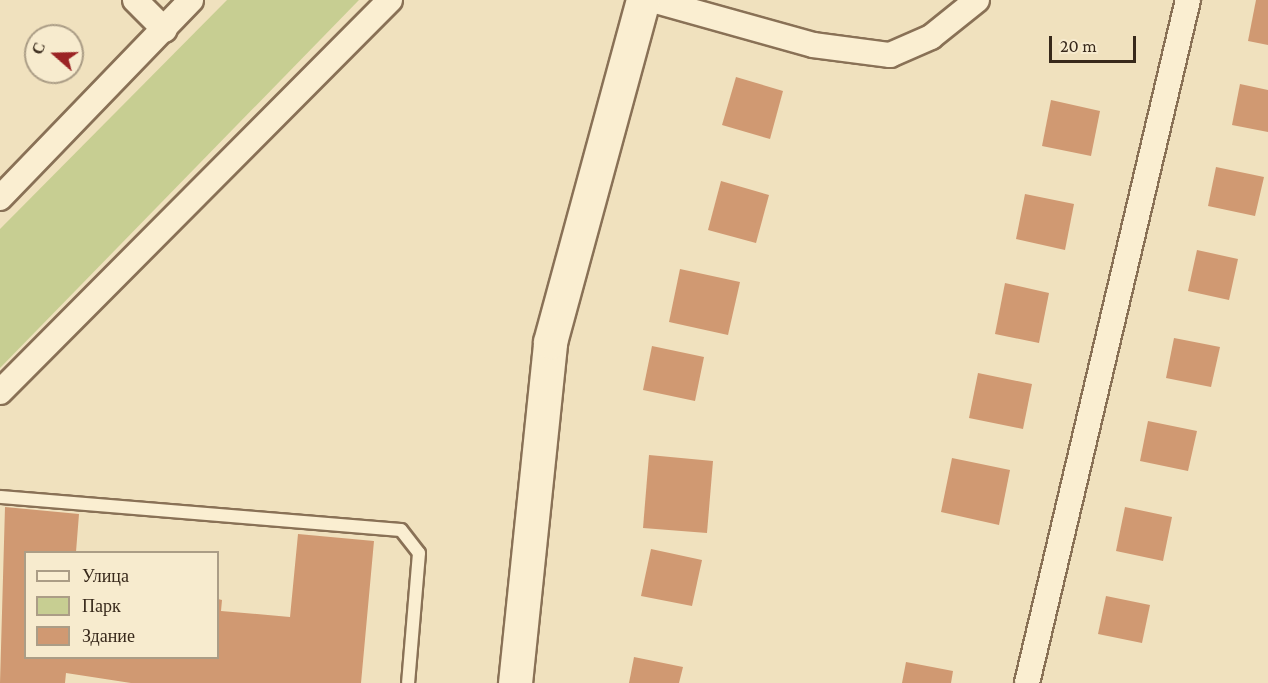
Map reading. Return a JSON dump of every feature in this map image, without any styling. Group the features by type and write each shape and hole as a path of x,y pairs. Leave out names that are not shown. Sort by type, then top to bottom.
{"street":[{"path":"135,0 165,30"},
{"path":"0,198 165,30 191,0"},
{"path":"0,392 390,0"},
{"path":"515,683 550,342 643,0"},
{"path":"652,0 813,45 890,54 931,37 977,0"},
{"path":"1027,683 1188,0"}],"lane":[{"path":"0,497 401,530 419,553 408,683"}],"green space":[{"path":"227,0 359,0 0,368 0,229"}],"building":[{"path":"1256,0 1268,0 1268,45 1248,41"},
{"path":"736,77 783,91 770,139 722,125"},
{"path":"1240,84 1268,90 1268,132 1232,125"},
{"path":"1051,100 1100,111 1091,156 1042,146"},
{"path":"1216,167 1264,177 1255,216 1208,206"},
{"path":"721,181 769,195 756,243 708,230"},
{"path":"1025,194 1074,204 1065,250 1016,239"},
{"path":"1197,250 1238,259 1229,300 1188,291"},
{"path":"680,269 740,282 728,335 669,322"},
{"path":"1005,283 1049,293 1039,343 995,334"},
{"path":"1174,338 1220,347 1211,387 1166,378"},
{"path":"652,346 704,357 695,401 643,390"},
{"path":"978,373 1032,384 1023,429 969,418"},
{"path":"1148,421 1197,431 1188,471 1140,461"},
{"path":"649,455 713,461 707,533 643,528"},
{"path":"952,458 1010,470 999,525 941,512"},
{"path":"5,507 79,514 76,551 24,551 24,659 219,659 219,599 222,600 221,611 290,617 298,534 374,541 361,683 131,683 66,673 65,683 0,683"},
{"path":"1125,507 1172,517 1163,561 1116,551"},
{"path":"651,549 702,560 692,606 641,596"},
{"path":"1106,596 1150,605 1142,643 1098,634"},
{"path":"634,657 683,667 679,683 629,683"},
{"path":"906,662 953,671 951,683 902,683"}]}
